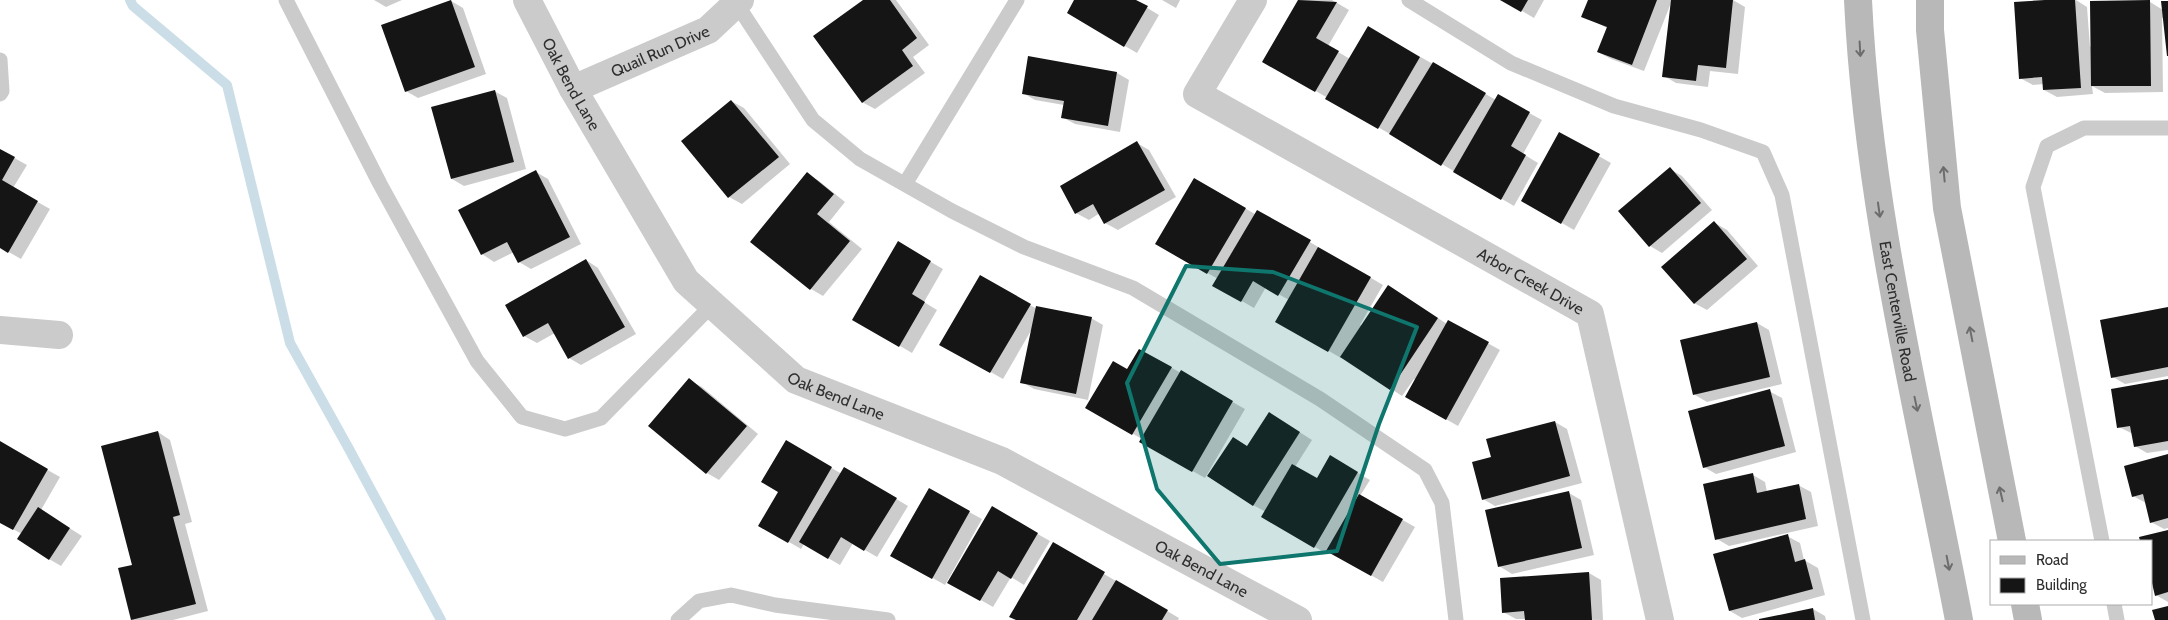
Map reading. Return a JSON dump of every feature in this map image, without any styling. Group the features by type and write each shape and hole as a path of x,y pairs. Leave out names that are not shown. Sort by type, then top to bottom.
{"main road":[{"name":"East Centerville Road","path":"1858,0 1861,64 1882,229 1897,316 1959,620"},
{"path":"1930,0 1930,30 1947,208 1999,485 2012,540"},
{"path":"2025,605 2028,620"}],"street":[{"name":"Oak Bend Lane","path":"527,0 573,89 686,281 796,380 1002,461 1298,620"},
{"name":"Arbor Creek Drive","path":"1253,0 1198,94 1590,314 1660,620"},
{"name":"Quail Run Drive","path":"573,89 708,30 737,1"},
{"path":"0,330 60,335"}],"lane":[{"path":"286,0 380,184 476,361 522,417 565,429 601,418 712,305"},
{"path":"905,184 1017,0"},
{"path":"1409,0 1511,63 1614,106 1702,130 1763,152 1782,195 1863,620"},
{"path":"737,1 813,120 860,159 952,211 1024,247 1133,288 1320,399 1425,470 1442,503 1456,620"},
{"path":"0,60 2,91 0,94"},
{"path":"2102,540 2033,186 2047,146 2084,128 2168,128"},
{"path":"678,620 699,601 731,594 775,605 888,620"},
{"path":"2114,605 2117,620"}],"highlighted area":[{"path":"1186,266 1273,272 1417,327 1379,424 1337,551 1220,564 1157,489 1127,383"}],"building":[{"path":"451,0 475,67 405,92 381,25"},
{"path":"863,0 890,0 917,38 902,50 913,66 862,103 813,36"},
{"path":"1074,0 1136,0 1148,6 1124,47 1067,13"},
{"path":"1298,0 1337,2 1316,38 1339,51 1315,92 1262,62"},
{"path":"1500,0 1528,0 1521,12"},
{"path":"1588,0 1657,0 1632,65 1597,52 1607,27 1581,17"},
{"path":"1671,0 1733,0 1726,68 1698,65 1696,81 1662,77"},
{"path":"2075,0 2081,88 2043,90 2042,77 2019,79 2014,2"},
{"path":"2150,0 2151,86 2091,86 2090,1"},
{"path":"2161,1 2168,1 2168,56 2167,56"},
{"path":"1368,26 1420,57 1378,129 1325,99"},
{"path":"1028,56 1117,72 1108,126 1061,118 1064,101 1022,94"},
{"path":"1433,62 1486,93 1441,166 1389,134"},
{"path":"495,90 514,162 451,179 431,107"},
{"path":"1498,94 1530,112 1511,146 1526,155 1501,200 1453,172"},
{"path":"731,100 779,157 728,198 681,141"},
{"path":"1559,132 1600,154 1561,224 1521,201"},
{"path":"1137,141 1165,190 1104,224 1093,204 1075,214 1060,186"},
{"path":"0,149 15,157 2,180 38,201 8,253 0,248"},
{"path":"1670,167 1701,203 1649,247 1618,211"},
{"path":"536,170 570,237 518,263 507,242 481,255 458,210"},
{"path":"807,172 834,194 817,214 850,241 810,290 750,242"},
{"path":"1194,178 1246,208 1207,274 1155,244"},
{"path":"1257,210 1311,240 1278,296 1253,281 1241,302 1212,286"},
{"path":"1714,221 1747,259 1694,304 1661,267"},
{"path":"898,241 931,261 912,294 925,302 899,347 852,320"},
{"path":"1318,247 1371,277 1328,352 1275,322"},
{"path":"586,259 625,327 568,359 548,323 523,337 505,305"},
{"path":"980,275 1031,304 990,373 939,345"},
{"path":"1388,285 1438,318 1390,390 1340,357"},
{"path":"1036,306 1092,317 1076,394 1020,383"},
{"path":"2168,307 2168,367 2111,378 2100,320"},
{"path":"1448,320 1489,342 1446,420 1405,397"},
{"path":"1757,322 1770,377 1693,395 1680,340"},
{"path":"1139,349 1172,367 1132,435 1085,408 1113,361 1127,369"},
{"path":"1181,370 1233,401 1192,472 1139,442"},
{"path":"689,378 747,426 706,474 648,426"},
{"path":"2168,379 2168,441 2134,447 2130,426 2117,428 2111,389"},
{"path":"1770,389 1785,446 1703,468 1688,411"},
{"path":"1269,412 1300,432 1253,506 1207,476 1233,437 1247,446"},
{"path":"1555,421 1570,476 1482,500 1472,462 1491,457 1486,439"},
{"path":"158,431 180,515 173,517 196,604 131,620 118,568 132,565 101,446"},
{"path":"786,440 832,467 788,543 758,526 778,492 761,482"},
{"path":"0,441 48,469 13,530 0,523"},
{"path":"2168,454 2168,518 2150,523 2143,494 2132,497 2124,466"},
{"path":"1330,455 1358,472 1314,548 1261,517 1292,464 1317,478"},
{"path":"844,467 897,498 864,551 841,537 828,559 799,542"},
{"path":"1753,473 1757,493 1799,484 1806,519 1715,540 1703,484"},
{"path":"929,488 970,511 932,579 890,556"},
{"path":"1569,491 1582,548 1498,567 1485,510"},
{"path":"1359,494 1403,519 1371,576 1326,551"},
{"path":"992,506 1038,533 1011,579 998,571 980,601 947,583"},
{"path":"38,507 70,528 49,560 17,539"},
{"path":"2168,530 2168,592 2155,596 2153,587 2153,540 2140,540 2139,537"},
{"path":"1788,534 1795,562 1805,559 1813,589 1729,611 1713,554"},
{"path":"1053,542 1105,572 1077,620 1016,620 1009,617"},
{"path":"1589,572 1592,620 1525,620 1524,611 1502,613 1500,578"},
{"path":"1116,580 1168,610 1162,620 1092,620"},
{"path":"2168,606 2168,620 2155,620 2152,610"},
{"path":"1813,608 1815,620 1759,620 1759,619"}],"waterway":[{"path":"130,0 133,6 227,85 290,343 441,620"}]}
